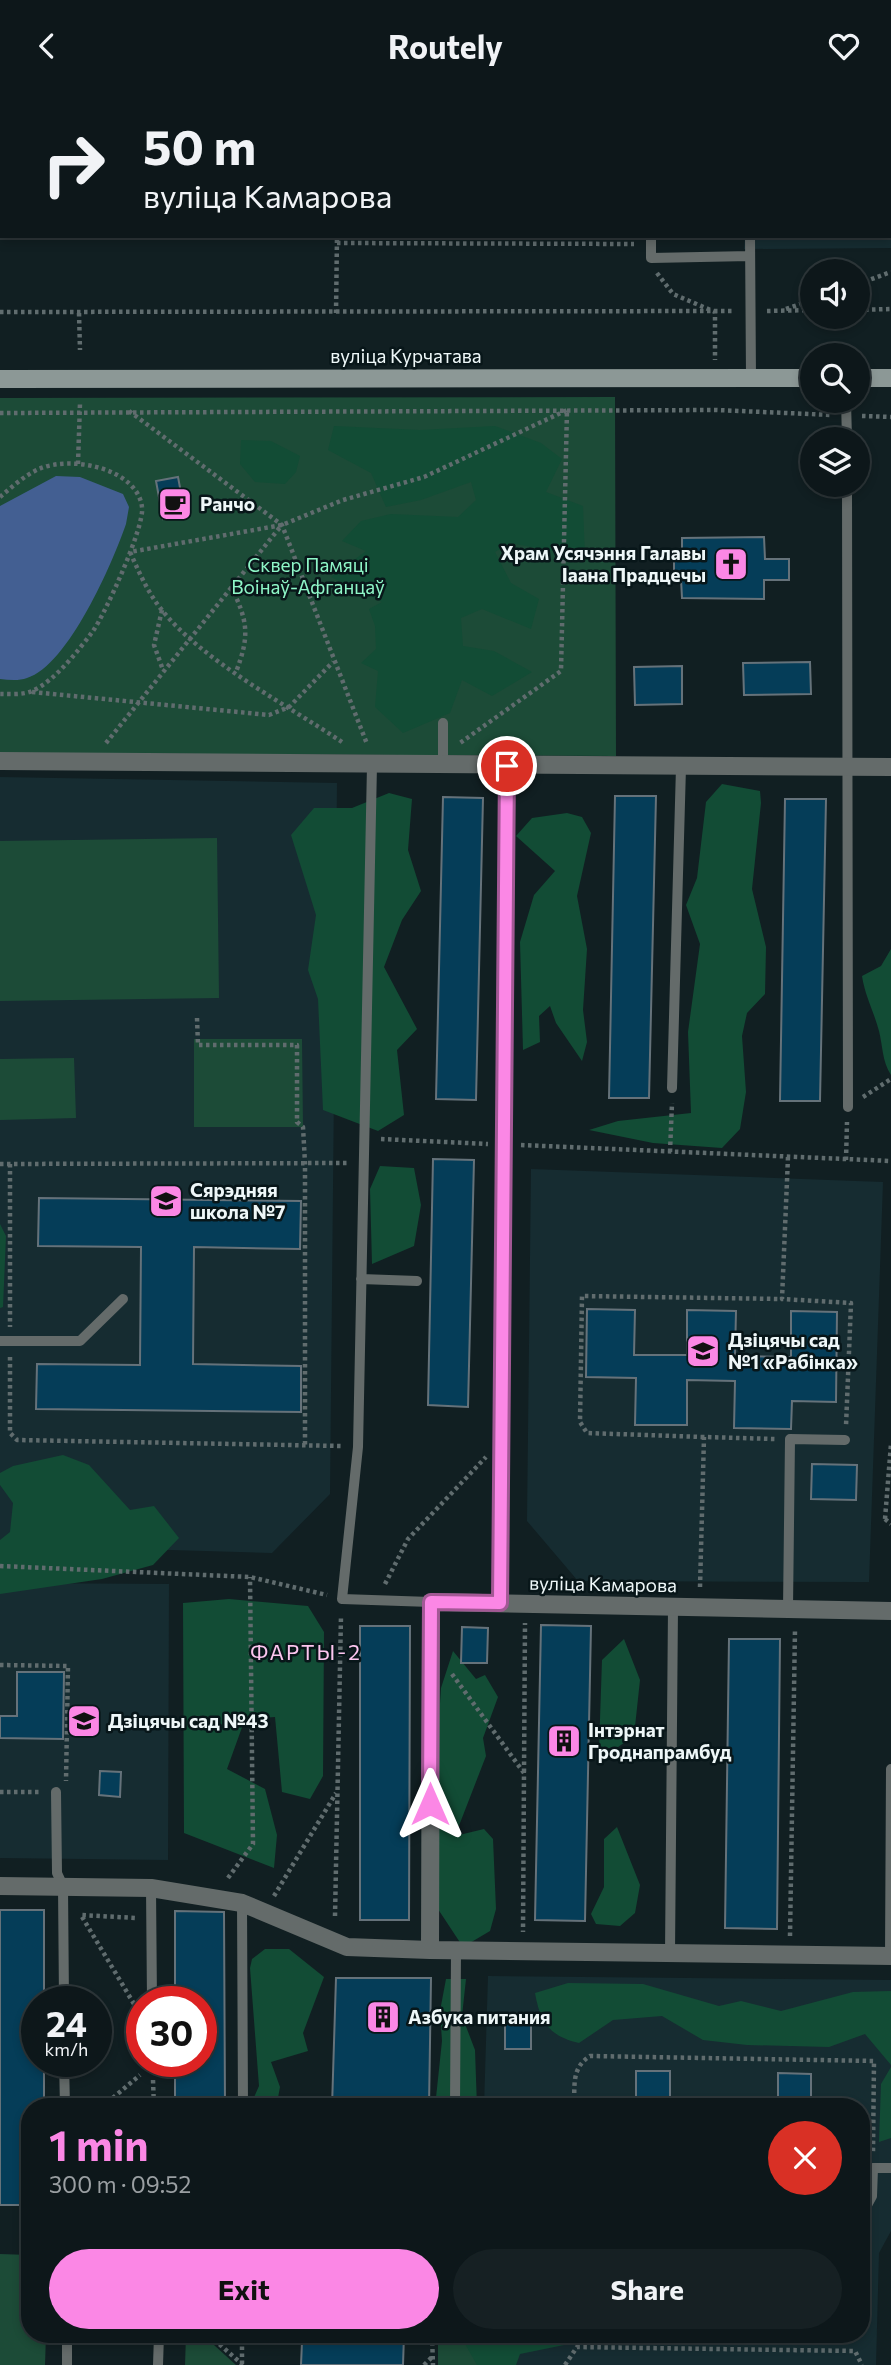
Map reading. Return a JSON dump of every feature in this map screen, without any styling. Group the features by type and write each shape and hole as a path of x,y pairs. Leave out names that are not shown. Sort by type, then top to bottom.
{"main road":[{"name":"вуліца Курчатава","path":"0,379 800,377"},
{"path":"870,378 891,378"}],"street":[{"path":"0,761 891,767"},
{"path":"430,1950 431,1602"},
{"name":"вуліца Камарова","path":"431,1602 891,1611"},
{"path":"0,1886 152,1888 242,1903 347,1948 890,1957"}],"lane":[{"path":"650,238 651,258 750,255"},
{"path":"750,238 751,377"},
{"path":"846,416 846,427"},
{"path":"847,497 848,1107"},
{"path":"443,723 443,765"},
{"path":"372,765 358,1447 342,1599 431,1602"},
{"path":"500,1603 507,766"},
{"path":"673,1088 681,767"},
{"path":"360,1279 417,1281"},
{"path":"5,1341 80,1341 122,1299"},
{"path":"792,1609 790,1439 845,1440"},
{"path":"670,1954 673,1607"},
{"path":"890,1957 891,1769"},
{"path":"56,1792 57,1873 63,1886 64,1986"},
{"path":"152,1888 152,1986"},
{"path":"242,1903 243,2098"},
{"path":"455,2098 456,1950"},
{"path":"64,2077 65,2098"},
{"path":"870,2200 873,2168 891,2168"},
{"path":"67,2343 67,2365"},
{"path":"158,2365 159,2343"}],"path":[{"path":"336,313 337,238"},
{"path":"628,238 642,254"},
{"path":"337,243 634,244"},
{"path":"650,264 673,294 715,311"},
{"path":"870,280 891,272"},
{"path":"780,311 800,304"},
{"path":"870,310 891,309"},
{"path":"0,312 800,310"},
{"path":"79,313 80,351"},
{"path":"78,464 80,403"},
{"path":"130,552 282,525 342,500 424,477 567,410"},
{"path":"454,748 561,671 567,410"},
{"path":"0,413 717,410 891,417"},
{"path":"128,411 282,525 333,663 368,747"},
{"path":"0,497 40,468 78,464 121,476 139,493 143,510 130,552 94,629 52,677 31,692"},
{"path":"106,743 282,525"},
{"path":"130,552 145,585 162,610 189,638 348,746"},
{"path":"231,586 247,623 246,646 236,672"},
{"path":"162,610 153,645 163,670"},
{"path":"0,694 31,692 269,715 289,707 333,663"},
{"path":"197,1018 198,1045 297,1045 297,1122 303,1127 305,1163 305,1445"},
{"path":"846,1160 848,1107 891,1079"},
{"path":"670,1152 673,1088"},
{"path":"0,1164 362,1163 379,1139 891,1161"},
{"path":"782,1299 788,1157"},
{"path":"10,1164 5,1341 10,1433 17,1440 331,1446"},
{"path":"790,1439 587,1433 580,1422 582,1296 782,1299 851,1303 845,1440"},
{"path":"700,1608 704,1437"},
{"path":"377,1600 408,1539 501,1442"},
{"path":"885,1519 891,1444"},
{"path":"885,1519 891,1496"},
{"path":"885,1519 891,1524"},
{"path":"0,1566 250,1577 326,1595"},
{"path":"228,1878 253,1844 250,1577"},
{"path":"335,1916 342,1599"},
{"path":"523,1940 525,1603"},
{"path":"790,1943 792,1609"},
{"path":"431,1645 524,1773"},
{"path":"0,1665 68,1666 66,1792 0,1792"},
{"path":"274,1897 338,1791"},
{"path":"126,1991 80,1915 152,1919"},
{"path":"574,2098 575,2075 579,2063 590,2056 874,2061 873,2168"},
{"path":"112,2098 137,2077"},
{"path":"153,2077 154,2098"},
{"path":"218,2343 242,2365"},
{"path":"242,2343 242,2365"},
{"path":"432,2343 432,2365"},
{"path":"565,2365 577,2347 855,2351 862,2365"},
{"path":"424,2365 432,2356"}],"shaded area":[{"path":"745,238 891,238 891,248 744,249"},
{"name":"Сярэдняя школа №7","path":"0,777 337,783 330,1494 272,1553 0,1545"},
{"name":"Дзіцячы сад №1 «Рабінка»","path":"531,1169 883,1182 869,1582 578,1581 527,1521"},
{"name":"Дзіцячы сад №43","path":"0,1583 169,1584 168,1860 0,1858"},
{"path":"488,1976 891,1980 891,2231 879,2253 876,2365 486,2365 487,2343 870,2343 870,2098 484,2098"}],"green space":[{"name":"Сквер Памяці Воінаў-Афганцаў","path":"615,397 616,756 0,753 0,398"},
{"path":"334,426 420,430 495,426 541,443 562,459 546,492 583,506 585,557 510,543 495,552 511,583 539,599 531,629 482,609 461,618 463,646 494,651 532,672 492,696 462,680 450,713 403,733 375,707 378,671 361,663 376,649 375,626 369,609 382,602 331,577 366,551 342,541 361,521 391,514 458,517 476,500 471,482 421,500 386,507 371,473 328,450"},
{"path":"241,440 271,441 300,456 296,472 285,484 255,482 240,464"},
{"path":"722,784 760,791 761,803 752,889 766,947 765,994 747,1013 742,1036 746,1092 740,1129 722,1148 653,1143 589,1130 618,1121 691,1113 688,1032 700,944 686,905 697,878 706,802"},
{"path":"389,793 412,799 408,850 421,891 402,920 384,967 417,1029 397,1050 404,1115 378,1131 323,1110 318,999 308,970 316,915 291,835 314,808 352,808"},
{"path":"567,813 582,817 591,833 577,896 587,949 583,1010 587,1042 582,1061 556,1023 550,1006 539,1016 540,1042 523,1050 520,942 534,895 555,871 516,836 532,818"},
{"path":"217,838 219,998 0,1001 0,841"},
{"path":"891,949 891,1075 884,1059 879,1031 862,976 881,966"},
{"path":"194,1039 302,1039 303,1127 194,1127"},
{"path":"74,1058 76,1118 0,1120 0,1059"},
{"path":"380,1166 414,1168 421,1205 414,1246 372,1264 370,1189"},
{"path":"0,1224 6,1236 3,1307 0,1308"},
{"path":"63,1455 89,1465 130,1510 154,1506 179,1538 153,1565 102,1579 0,1594 0,1540 10,1532 13,1503 0,1485 0,1473 13,1466"},
{"path":"229,1599 308,1606 324,1632 323,1776 310,1799 282,1792 275,1717 245,1719 227,1769 265,1789 277,1835 274,1868 184,1833 183,1603"},
{"path":"624,1639 640,1680 634,1736 618,1747 599,1749 602,1660"},
{"path":"453,1651 476,1679 485,1675 498,1697 483,1738 486,1756 455,1836 484,1829 493,1839 496,1909 490,1931 463,1947 434,1903 441,1688"},
{"path":"617,1827 640,1885 635,1913 620,1926 596,1924 591,1914 604,1887 604,1839"},
{"path":"265,1949 289,1949 324,1977 303,2033 308,2051 271,2062 280,2087 278,2098 254,2098 259,2086 250,1968 252,1959"},
{"path":"446,1979 466,1979 462,2016 475,2050 477,2098 436,2098 442,2041 440,2011"},
{"path":"568,1983 643,1984 719,2006 741,2001 781,2011 853,1992 891,1991 891,2065 865,2034 829,2047 747,2045 703,2040 662,2016 613,2020 579,2043 553,2032 543,2020 535,1993"},
{"path":"891,2067 891,2138 879,2142 881,2084"},
{"path":"0,2254 21,2255 21,2343 46,2343 45,2365 0,2365"},
{"path":"186,2343 212,2343 236,2365 185,2365"},
{"path":"438,2343 485,2343 485,2365 438,2365"},
{"path":"465,2343 574,2343 520,2354 516,2365 477,2365"}],"water":[{"path":"56,476 80,477 123,494 129,507 126,524 87,611 58,654 27,678 0,679 0,506"}],"building":[{"path":"178,477 185,514 163,519 156,481"},
{"name":"Храм Усячэння Галавы Іаана Прадцечы","path":"764,537 765,559 789,559 789,580 764,580 764,599 682,598 681,579 674,579 674,558 682,558 682,538"},
{"path":"810,662 811,694 744,695 743,663"},
{"path":"682,666 682,704 635,705 634,667"},
{"path":"615,796 656,796 649,1098 609,1098"},
{"path":"443,797 483,798 476,1100 436,1099"},
{"path":"785,799 826,799 820,1101 780,1101"},
{"path":"433,1159 474,1160 468,1407 428,1405"},
{"path":"39,1198 301,1201 300,1249 194,1247 193,1364 301,1366 301,1412 36,1409 37,1364 140,1365 141,1247 38,1246"},
{"path":"587,1309 635,1310 634,1355 687,1355 687,1310 736,1311 735,1356 791,1357 791,1311 837,1312 836,1402 792,1401 791,1429 734,1428 735,1381 687,1380 687,1425 635,1425 636,1378 586,1377"},
{"path":"812,1464 857,1465 856,1500 811,1499"},
{"name":"Інтэрнат Гроднапрамбуд","path":"541,1625 591,1626 585,1921 535,1920"},
{"path":"360,1626 410,1626 409,1920 360,1920"},
{"path":"462,1627 488,1628 487,1663 461,1663"},
{"path":"729,1639 780,1639 777,1929 725,1928"},
{"path":"17,1672 64,1672 63,1739 0,1738 0,1716 17,1716"},
{"path":"100,1771 121,1772 120,1797 99,1795"},
{"path":"0,1910 44,1910 44,1986 21,1986 21,2077 44,2077 44,2098 21,2098 21,2205 0,2205"},
{"path":"175,1911 224,1912 225,2098 175,2098 175,2077 217,2077 217,1986 175,1986"},
{"name":"Азбука питания","path":"336,1978 431,1978 429,2098 332,2098"},
{"path":"505,2013 531,2013 531,2049 505,2049"},
{"path":"636,2071 670,2071 670,2098 636,2098"},
{"path":"778,2073 811,2074 811,2098 778,2098"},
{"path":"302,2343 404,2343 403,2365 301,2365"}],"place":[{"name":"Ранчо","path":"175,504"},
{"name":"Храм Усячэння Галавы Іаана Прадцечы","path":"731,564"},
{"name":"Сярэдняя школа №7","path":"166,1201"},
{"name":"Дзіцячы сад №1 «Рабінка»","path":"703,1351"},
{"name":"Дзіцячы сад №43","path":"84,1721"},
{"name":"Інтэрнат Гроднапрамбуд","path":"564,1741"},
{"name":"Азбука питания","path":"383,2017"}],"district":[{"name":"ФАРТЫ-2","path":"306,1653"}],"route":[{"path":"430,1804 431,1602 500,1603 507,766"}]}
